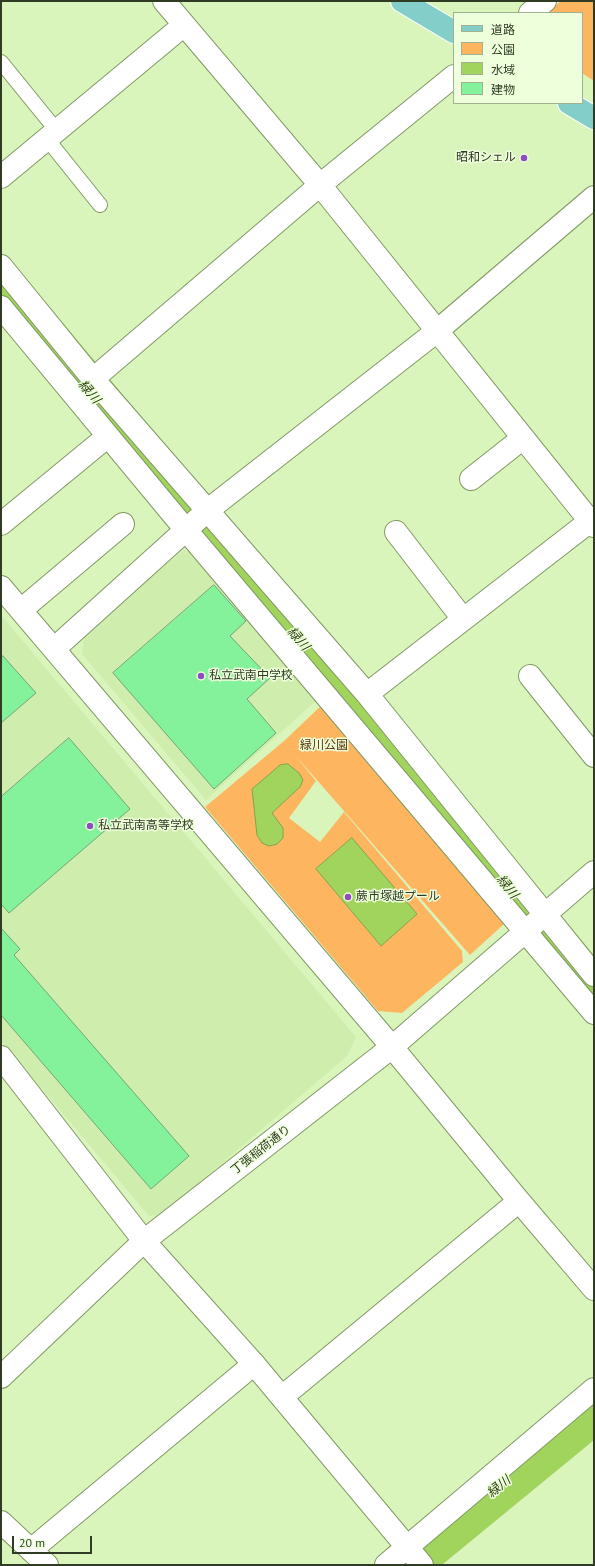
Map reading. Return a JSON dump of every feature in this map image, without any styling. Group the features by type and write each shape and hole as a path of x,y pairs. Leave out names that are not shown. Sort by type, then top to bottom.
{"main road":[{"path":"402,1 453,31"},
{"path":"571,104 594,118"}],"street":[{"path":"164,1 320,185 523,438 593,521 463,619 367,694"},
{"path":"531,12 545,1"},
{"path":"1,177 184,25"},
{"path":"93,379 320,185 453,77"},
{"path":"54,649 208,511 437,331 594,197"},
{"path":"1,266 93,379 367,694 535,923 594,1013"},
{"path":"1,308 187,530 535,923 594,975"},
{"path":"1,524 108,436"},
{"path":"471,479 523,438"},
{"path":"21,610 123,524"},
{"path":"396,532 463,619"},
{"path":"1,587 392,1047 594,1289"},
{"path":"530,676 594,756"},
{"name":"丁張稲荷通り","path":"1,1377 144,1241 392,1047 594,872"},
{"path":"3,1062 144,1241 254,1364 412,1554"},
{"path":"282,1397 519,1201"},
{"path":"31,1550 254,1364"},
{"path":"386,1565 412,1554 594,1389"},
{"path":"1,1522 47,1565"}],"lane":[{"path":"1,62 100,204"}],"shaded area":[{"name":"私立武南中学校","path":"184,550 196,554 319,698 206,800 82,654 85,630"},
{"name":"私立武南高等学校","path":"1,615 356,1037 347,1056 163,1214 149,1216 1,1040"}],"green space":[{"path":"561,1 594,1 594,81 583,74 583,12 548,12"},
{"name":"蕨市塚越プール","path":"324,703 503,915 503,925 470,955 295,755 316,781 289,818 320,842 344,812 462,951 463,962 402,1013 378,1011 205,807 284,741"}],"water":[{"path":"288,764 299,773 303,780 300,787 272,813 283,828 283,838 277,844 269,846 262,843 257,835 252,789 280,765"},
{"path":"352,838 417,914 381,946 316,869"}],"building":[{"path":"214,585 246,621 230,636 270,678 247,699 276,733 214,789 113,673"},
{"path":"3,656 36,693 1,723 1,658"},
{"path":"69,738 130,809 9,913 1,904 1,797"},
{"path":"1,928 20,949 14,955 189,1156 151,1189 1,1015"}],"waterway":[{"name":"緑川","path":"1,286 227,557 437,802 594,993"},
{"name":"緑川","path":"404,1565 594,1409"}],"place":[{"name":"昭和シェル","path":"524,158"},
{"name":"私立武南中学校","path":"201,676"},
{"name":"私立武南高等学校","path":"90,826"},
{"name":"蕨市塚越プール","path":"348,897"}],"park label":[{"name":"緑川公園","path":"324,746"}]}
